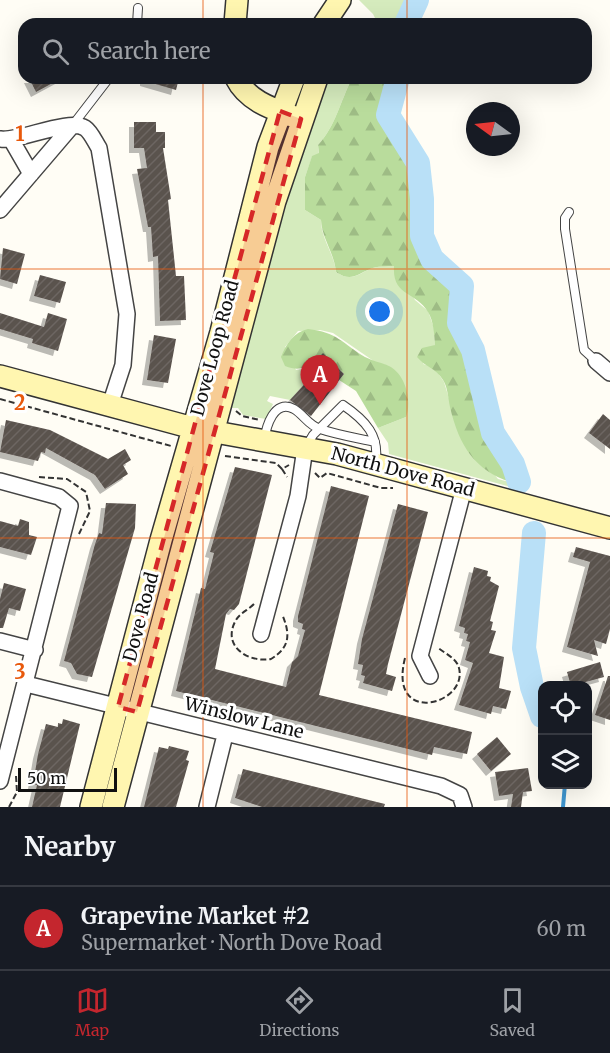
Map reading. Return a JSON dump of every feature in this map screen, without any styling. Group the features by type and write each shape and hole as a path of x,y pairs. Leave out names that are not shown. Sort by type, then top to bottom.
{"main road":[{"path":"236,18 237,0"},
{"path":"240,84 246,93 269,108 301,119"},
{"name":"Dove Loop Road","path":"203,430 221,332 268,147 291,84"},
{"name":"Dove Loop Road","path":"203,430 227,388 281,182 314,84"},
{"name":"Dove Loop Road","path":"0,375 203,430"},
{"name":"North Dove Road","path":"203,430 264,441 304,458 375,464 610,528"},
{"name":"Dove Road","path":"92,807 128,710 203,430"},
{"name":"Dove Road","path":"113,807 128,710"}],"street":[{"path":"0,210 71,127"},
{"path":"31,174 6,140 35,131 71,127 86,129 99,148 127,322 123,365 110,405"},
{"path":"596,361 610,373"},
{"path":"261,634 298,496 304,458"},
{"path":"0,481 59,497 70,506 0,781"},
{"path":"430,676 420,656 464,488"},
{"path":"0,641 34,650"},
{"name":"Winslow Lane","path":"26,684 225,735 452,789 460,795 464,807"},
{"path":"207,807 225,735"}],"lane":[{"path":"137,18 138,8"},
{"path":"71,127 105,84"},
{"path":"569,212 565,218 565,229 579,327 584,350 596,361"},
{"path":"304,458 319,429 343,405 369,428 378,450 375,464"},
{"path":"264,441 267,421 283,407 294,409 306,422 319,429 375,442"}],"path":[{"path":"0,399 196,454 276,463 282,469 304,458 320,478 327,473 381,488 403,490"}],"highlighted area":[{"path":"280,111 301,119 137,712 118,707"}],"green space":[{"path":"359,0 417,0 409,18 375,18"},
{"path":"323,84 349,84 333,122 318,145 319,154 312,157 305,177 305,210 321,220 336,272 350,277 373,268 394,265 415,300 428,311 434,328 435,345 423,364 434,367 444,382 458,428 498,479 520,485 522,490 389,454 388,443 378,428 406,417 389,366 375,362 333,333 320,330 298,331 285,347 296,370 308,368 314,373 290,400 270,396 267,401 273,404 266,419 243,415 238,408 230,408 296,155"},
{"path":"349,84 396,84 388,115 418,163 422,199 422,236 432,259 462,286 459,323 473,350 493,433 513,464 520,485 505,480 482,467 465,448 454,422 445,383 437,373 417,357 422,348 435,345 430,316 423,305 401,289 394,276 394,266 376,267 350,277 336,272 321,220 305,210 305,177 312,156 319,153 318,145 333,122"},
{"path":"308,329 333,335 365,357 394,369 403,381 408,396 406,417 378,428 356,391 339,380 344,374 323,354 301,368 285,366 281,357 288,343 299,333"}],"building":[{"path":"32,84 51,84 36,92"},
{"path":"155,84 178,84 176,90"},
{"path":"134,122 156,122 156,132 165,132 165,148 163,148 171,199 168,200 176,276 184,276 186,320 160,321 158,256 153,257 151,227 148,227 137,169 147,168 144,148 134,148"},
{"path":"3,248 25,254 17,284 0,279"},
{"path":"40,275 66,282 60,303 34,296"},
{"path":"0,313 44,327 48,313 67,319 58,351 32,343 33,339 0,329"},
{"path":"154,335 176,339 168,383 147,380"},
{"path":"323,353 344,374 311,416 290,400 314,374 308,368"},
{"path":"603,414 610,420 610,449 589,433"},
{"path":"6,420 50,430 108,459 125,449 131,460 123,465 128,474 105,489 95,475 46,448 45,453 41,452 38,461 0,452"},
{"path":"235,467 272,475 239,604 226,614 215,669 286,687 292,662 298,656 305,630 302,629 303,624 298,622 298,616 331,486 369,496 319,695 472,732 467,754 434,747 432,755 176,691 201,588 205,589 214,553 210,552"},
{"path":"106,503 136,504 135,528 92,677 77,674 71,663 64,661 95,544 99,533 102,534"},
{"path":"398,504 428,512 388,664 386,674 396,677 392,691 363,683 365,676 361,675 363,665 358,664 362,639"},
{"path":"20,519 29,522 29,535 37,537 31,555 0,547 0,521 18,526"},
{"path":"576,547 610,556 610,629 606,644 594,640 598,656 567,647 590,562 573,557"},
{"path":"474,567 488,571 487,576 491,577 490,581 499,586 490,621 493,622 491,630 496,631 489,653 504,657 499,688 511,691 506,709 493,706 491,714 459,705 473,663 465,660 470,642 466,641 468,634 464,633 465,628 459,626"},
{"path":"4,583 26,589 20,611 9,608 3,628 0,628 0,599"},
{"path":"600,662 604,677 589,681 570,681 567,672"},
{"path":"608,676 610,676 610,720 595,715"},
{"path":"63,719 80,724 60,807 32,807 37,785 33,784 38,754 46,724 58,727 58,723 62,724"},
{"path":"497,737 511,754 491,771 477,754"},
{"path":"169,746 189,751 186,760 189,761 176,807 144,807 159,747 168,749"},
{"path":"528,768 532,791 523,792 521,807 511,807 513,794 499,796 495,772"},
{"path":"243,769 385,804 384,807 262,807 235,798"}],"waterway":[{"path":"409,18 417,0"},
{"path":"396,84 388,115 418,163 422,199 422,236 432,259 462,286 459,323 473,350 493,433 513,464 519,482"},
{"path":"534,533 524,648 538,704"},
{"path":"563,807 565,789"}],"place":[{"name":"Grapevine Market #2","path":"320,405"}]}
